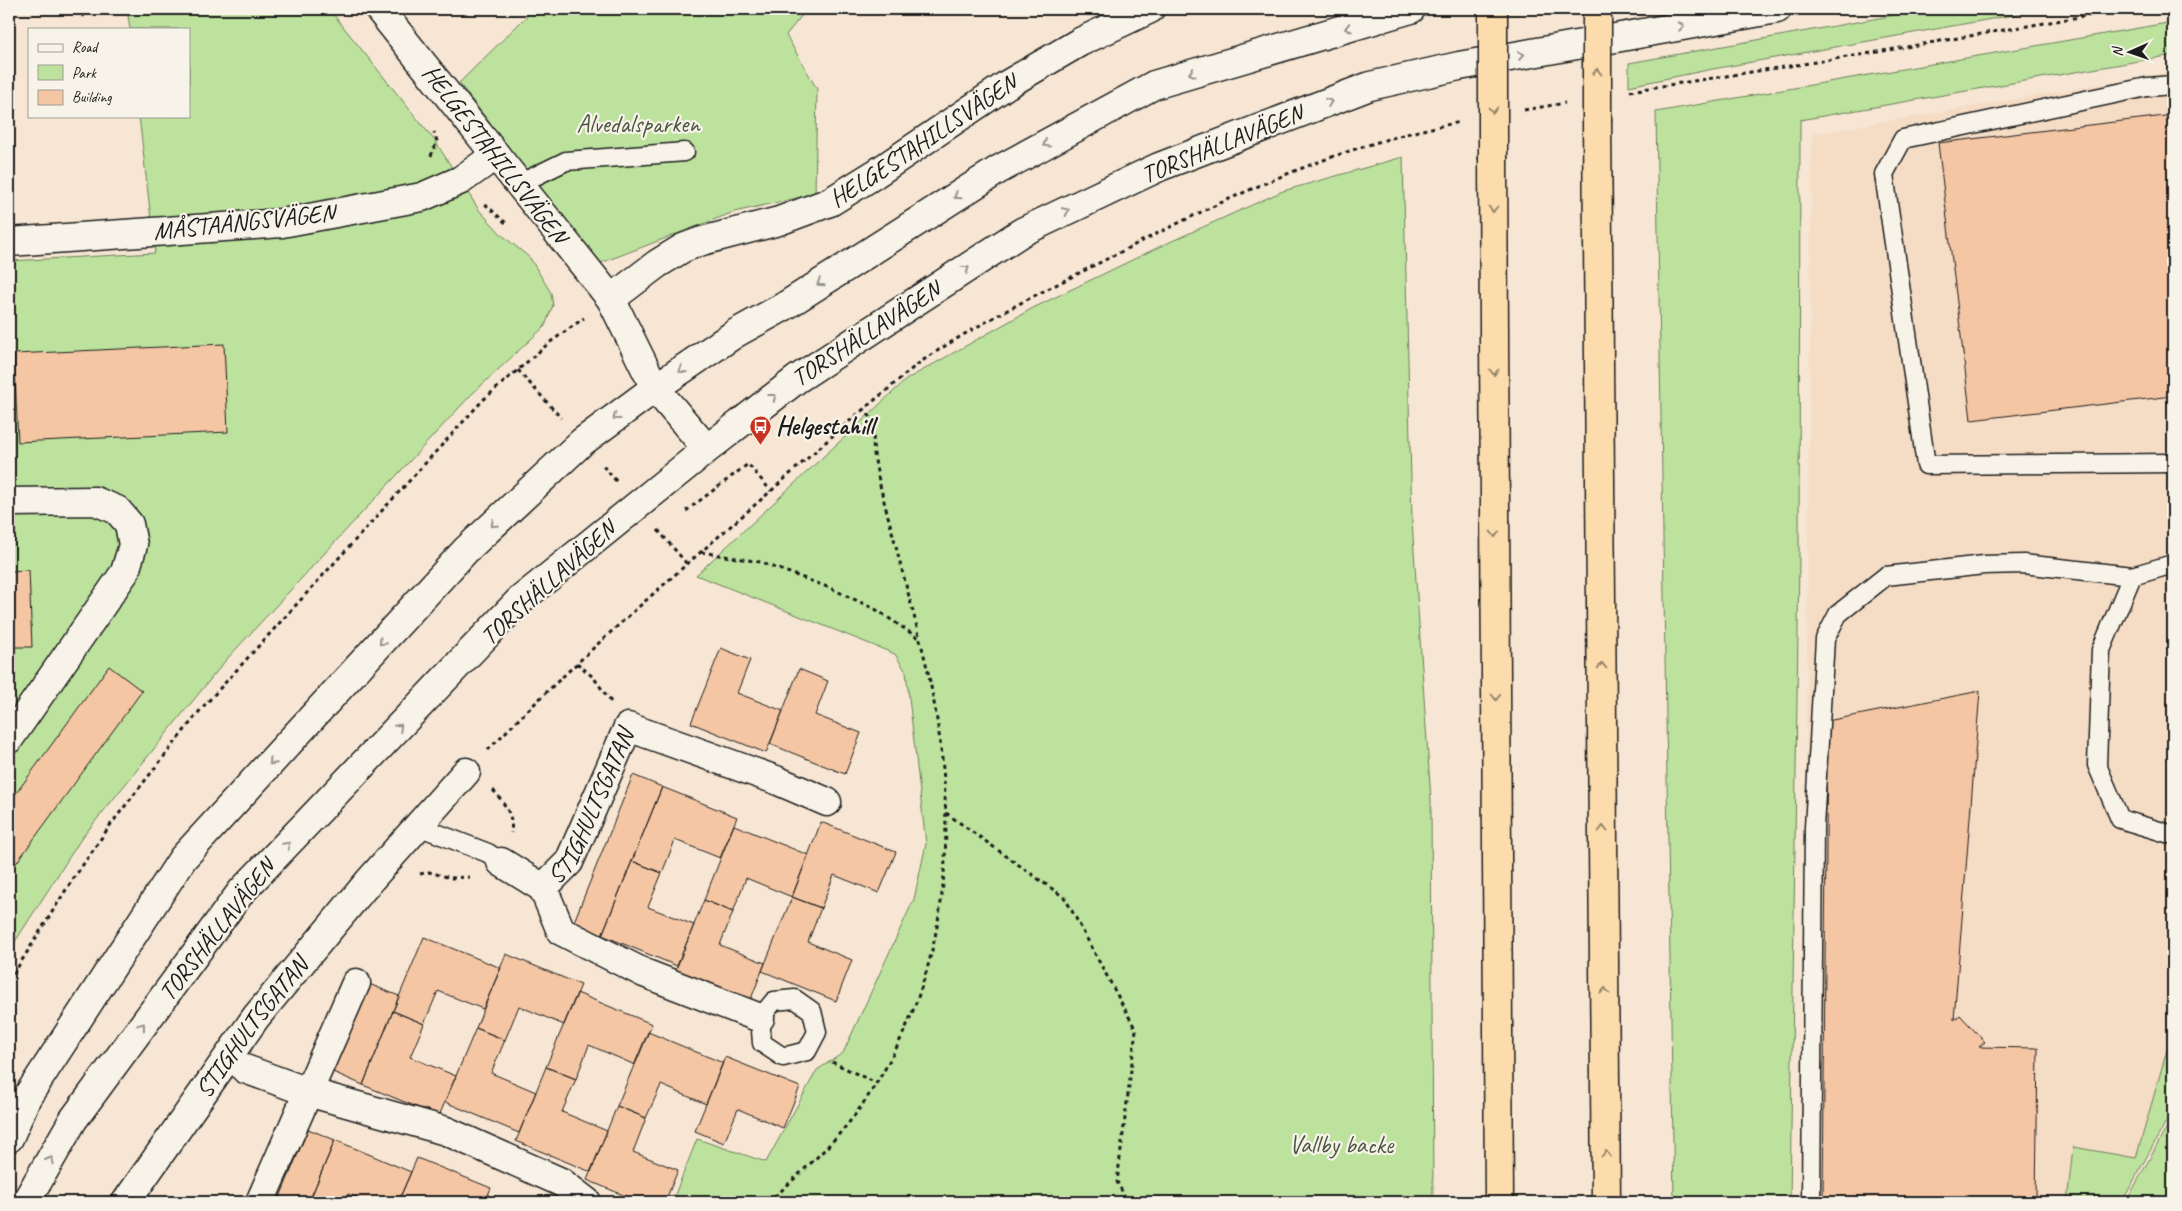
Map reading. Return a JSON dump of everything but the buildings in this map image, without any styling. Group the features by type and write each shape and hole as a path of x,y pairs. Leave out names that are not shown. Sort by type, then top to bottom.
{"highway":[{"path":"1493,9 1499,1202"},
{"path":"1597,9 1606,1202"}],"main road":[{"name":"HELGESTAHILLSVÄGEN","path":"379,9 610,300 655,388 707,449"},
{"name":"HELGESTAHILLSVÄGEN","path":"610,300 657,264 684,248 702,241 779,221 830,202 875,174 1008,84 1080,42 1150,9"},
{"path":"9,1138 28,1097 183,858 466,550 582,442 655,388 736,333 794,300 998,170 1154,85 1411,9"},
{"name":"TORSHÄLLAVÄGEN","path":"26,1202 73,1120 242,892 520,602 707,449 797,379 1022,232 1160,167 1370,86 1459,66 1777,9"},
{"name":"MÅSTAÄNGSVÄGEN","path":"9,242 282,223 422,196 461,180 496,155"},
{"path":"9,502 95,501 117,510 129,524 133,545 124,572 9,739"},
{"name":"STIGHULTSGATAN","path":"760,1018 644,973 561,931 543,888 569,862 628,727 768,777 826,802"},
{"name":"STIGHULTSGATAN","path":"126,1202 234,1065 256,1017 370,880 466,772"},
{"path":"501,862 543,888"},
{"path":"260,1202 356,983"},
{"path":"234,1065 308,1092 446,1131 561,1182 587,1202"}],"lane":[{"path":"2173,85 2147,87 1903,139 1884,174 1926,465 2173,463"},
{"path":"519,184 566,161 686,152"},
{"path":"1810,1202 1814,827 1824,639 1838,614 1886,576 1984,565 2013,564 2132,576 2173,564"},
{"path":"2132,576 2101,650 2097,765 2120,819 2173,835"},
{"path":"418,826 488,853 501,862"},
{"path":"795,999 812,1011 817,1032 806,1051 783,1057 762,1043 760,1018 774,1002 795,999"}],"path":[{"path":"77,9 84,17"},
{"path":"1628,92 1860,56 2125,9"},
{"path":"1520,111 1569,102"},
{"path":"466,772 577,662 771,490 927,357 1020,304 1188,217 1260,184 1311,165 1432,128 1471,120"},
{"path":"432,154 515,232"},
{"path":"9,981 69,885 111,824 202,708 482,400 549,343 610,300"},
{"path":"579,310 585,318"},
{"path":"518,370 564,422"},
{"path":"769,1202 850,1121 876,1083 897,1047 918,998 936,940 944,892 945,812 939,741 928,672 877,470 870,417 864,409"},
{"path":"582,442 638,505"},
{"path":"682,514 748,464 771,490"},
{"path":"667,526 659,531 687,564"},
{"path":"701,552 760,562 830,588 875,610 920,639"},
{"path":"577,662 594,678 628,727"},
{"path":"945,812 1065,898 1136,1030 1117,1182 1128,1202"},
{"path":"806,1051 876,1083"}],"shaded area":[{"path":"2173,72 2173,1106 2120,1202 1802,1202 1812,134"}],"green space":[{"path":"127,9 329,9 435,141 479,210 502,235 530,258 551,293 553,305 545,326 470,396 226,660 81,839 9,951 9,261 155,253 139,118 190,118 190,28 130,28"},
{"name":"Alvedalsparken","path":"534,9 807,9 786,35 817,89 815,194 734,212 598,264 459,83"},
{"path":"1929,9 2047,9 1713,69 1629,86 1629,63"},
{"path":"2173,22 2173,55 1800,120 1799,557 1790,1202 1674,1202 1656,112"},
{"name":"Vallby backe","path":"1403,157 1412,522 1431,800 1433,1202 672,1202 697,1139 766,1162 817,1070 843,1053 914,899 926,844 906,672 895,654 696,575 907,379 1033,308 1161,246 1283,191"},
{"path":"2173,1029 2173,1109 2122,1202 2067,1202 2073,1147 2136,1158"},
{"path":"2173,1116 2173,1202 2126,1202"}],"place":[{"name":"Helgestahill","path":"760,445"}]}
